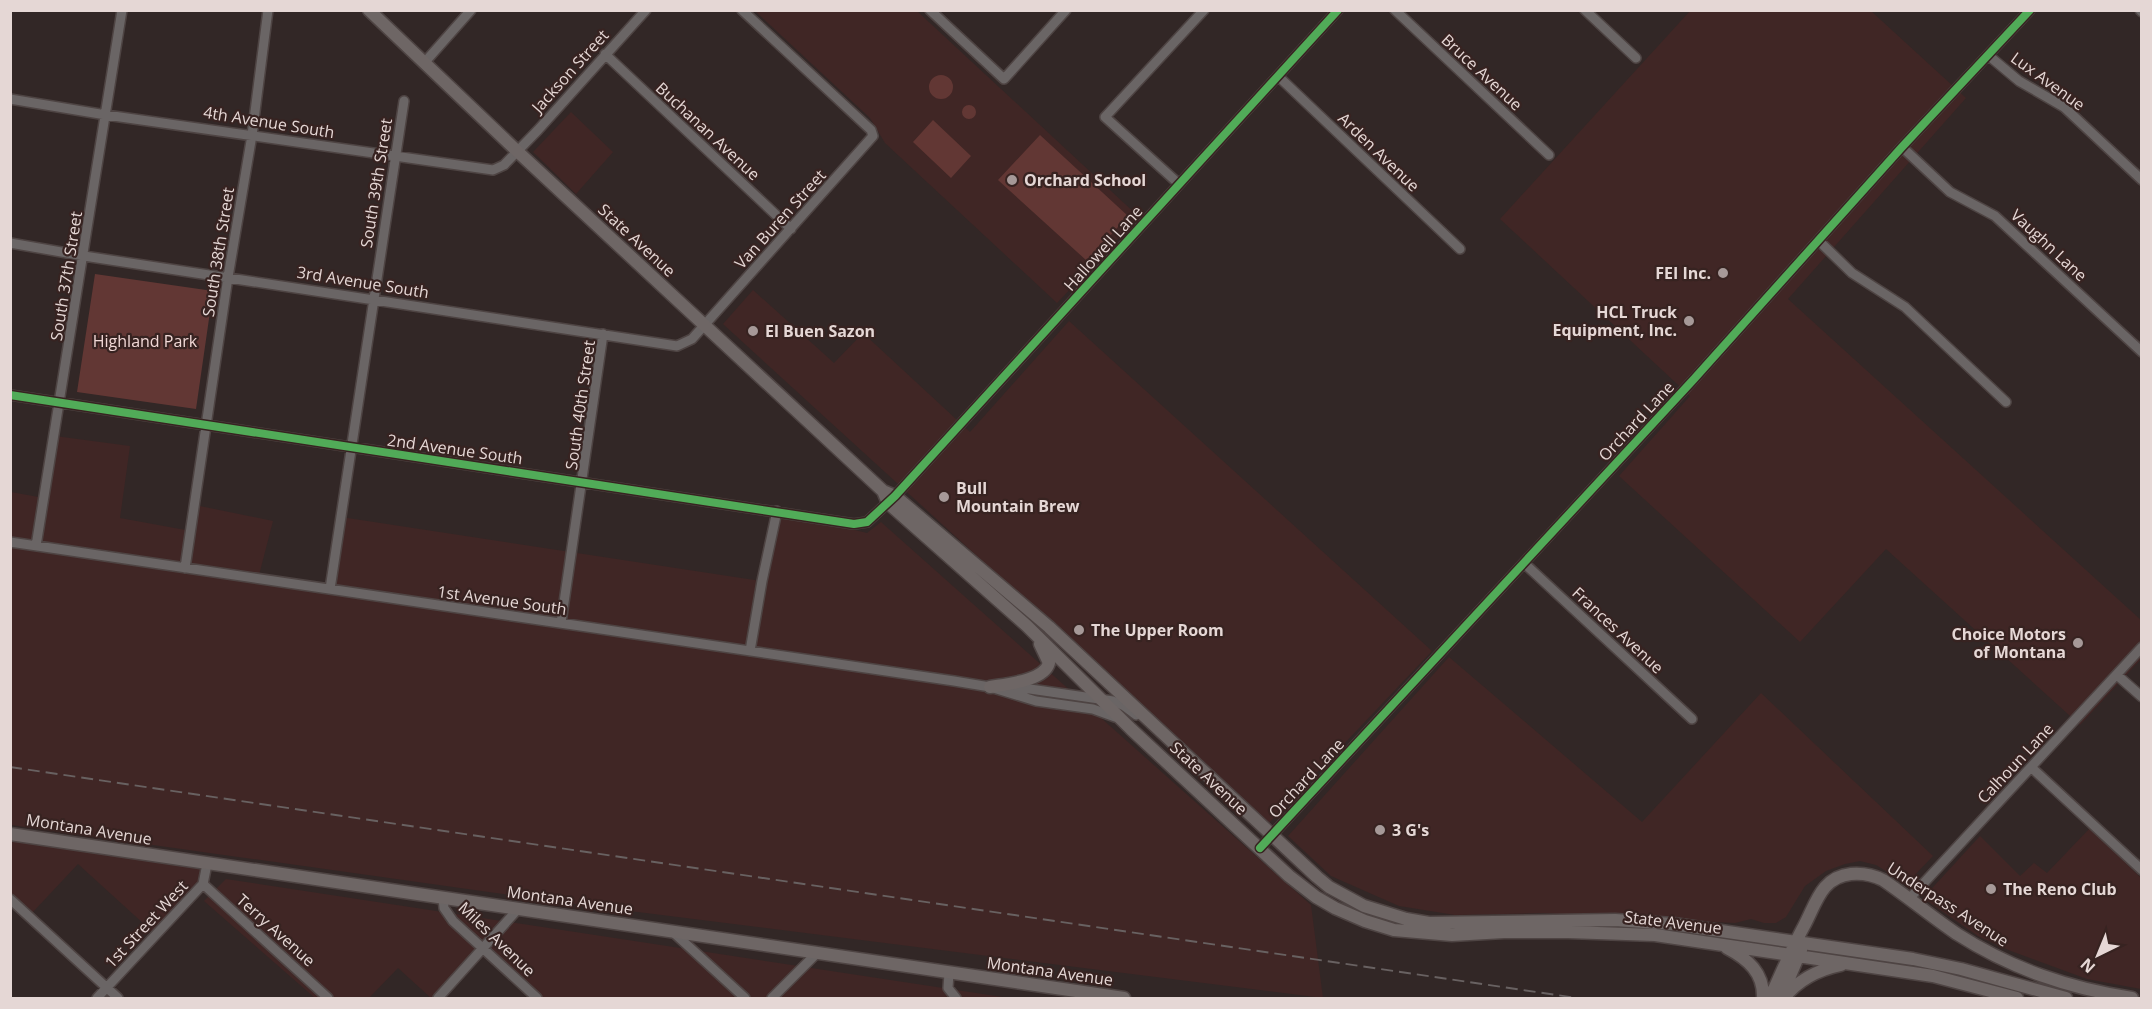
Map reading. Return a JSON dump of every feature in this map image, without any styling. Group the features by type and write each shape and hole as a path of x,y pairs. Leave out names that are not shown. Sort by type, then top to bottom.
{"main road":[{"name":"State Avenue","path":"369,10 1027,626 1126,723 1303,887 1322,900 1353,917 1394,930 1452,935 1504,932 1614,932 1655,935 1933,976 2017,999"},
{"name":"State Avenue","path":"889,497 1049,627 1329,887 1364,906 1406,919 1449,924 1635,921 1672,924 1948,966 2066,999"},
{"path":"990,687 1036,677 1048,667 1047,657 1027,626"},
{"name":"Montana Avenue","path":"10,834 1117,998"},
{"name":"Underpass Avenue","path":"1799,942 1814,903 1823,888 1842,875 1858,873 1878,877 1957,933 2007,962 2064,984 2132,999"},
{"path":"1782,999 1799,942"},
{"path":"1715,944 1742,956 1751,964 1760,978 1763,999"},
{"path":"1770,999 1794,955"},
{"path":"1782,999 1809,976 1828,968 1852,963"}],"street":[{"name":"South 37th Street","path":"36,546 61,402 122,10"},
{"name":"South 38th Street","path":"185,568 228,277 252,135 268,10"},
{"path":"425,62 471,10"},
{"name":"Jackson Street","path":"517,151 646,10"},
{"name":"Van Buren Street","path":"704,325 873,136 871,130 742,10"},
{"path":"930,10 1004,78 1066,10"},
{"path":"1179,184 1105,117 1204,10"},
{"name":"Hallowell Lane","path":"889,497 1338,10"},
{"name":"Bruce Avenue","path":"1395,10 1549,155"},
{"path":"1586,10 1636,58"},
{"name":"Orchard Lane","path":"1260,848 2030,10"},
{"name":"Buchanan Avenue","path":"605,54 791,229"},
{"name":"Lux Avenue","path":"1988,55 2019,81 2064,108 2142,180"},
{"name":"Arden Avenue","path":"1278,76 1460,249"},
{"name":"4th Avenue South","path":"10,99 106,115 493,170 504,165 517,151"},
{"name":"South 39th Street","path":"330,589 404,101"},
{"name":"Vaughn Lane","path":"1902,147 1950,192 1995,216 2142,352"},
{"path":"1820,241 1852,273 1905,308 2006,402"},
{"name":"3rd Avenue South","path":"10,243 677,346 692,339 704,325"},
{"name":"South 40th Street","path":"561,623 603,334"},
{"name":"2nd Avenue South","path":"10,395 854,524 867,522 889,497"},
{"path":"750,651 777,511"},
{"name":"1st Avenue South","path":"10,542 990,687 1030,689 1101,699 1124,706 1207,775"},
{"name":"Frances Avenue","path":"1524,563 1692,719"},
{"name":"Calhoun Lane","path":"1909,899 2142,647"},
{"path":"2116,675 2142,698"},
{"name":"1st Avenue South","path":"990,687 1036,701 1099,711 1126,723"},
{"path":"2032,768 2142,870"},
{"name":"1st Street West","path":"98,999 203,884 207,864"},
{"name":"Terry Avenue","path":"203,884 328,999"},
{"name":"Miles Avenue","path":"443,898 447,915 537,999"},
{"path":"10,899 118,999"},
{"path":"438,999 518,909"},
{"path":"674,932 745,999"},
{"path":"772,999 817,953"},
{"path":"949,973 948,988 956,999"}],"shaded area":[{"name":"Orchard School","path":"755,11 917,11 1139,217 1057,303 885,143 870,118"},
{"path":"1690,11 1871,11 1966,98 1788,299 2141,620 2141,659 2080,725 1886,549 1800,642 1619,476 1690,396 1500,219"},
{"path":"571,112 613,152 576,194 533,152"},
{"path":"753,290 834,363 863,333 970,432 1069,321 1432,651 1269,823 723,324"},
{"path":"55,436 130,446 120,518 191,531 195,505 273,521 258,579 329,589 341,517 761,581 777,511 867,533 881,522 1311,905 1323,998 574,904 11,825 11,492 44,498"},
{"path":"1449,657 1642,822 1761,693 1933,856 1909,881 1904,882 1876,865 1860,861 1826,871 1805,886 1786,917 1776,923 1764,923 1751,919 1735,923 1543,913 1455,915 1399,906 1331,876 1288,836"},
{"path":"2090,828 2141,878 2141,989 2087,979 2011,951 1978,936 1923,898 1980,836 2020,876 2034,863 2047,873"},
{"path":"11,834 207,864 203,884 156,935 78,864 32,913 11,895"},
{"path":"226,879 1009,998 537,998 483,949 438,998 431,998 398,968 369,998 315,998 204,901"}],"green space":[{"path":"941,75 946,76 952,82 952,92 946,98 941,99 936,98 930,92 929,87 930,82 936,76"},
{"path":"969,105 974,107 976,112 974,117 969,119 964,117 962,112 964,107"},
{"path":"933,120 971,156 951,178 913,142"},
{"path":"1040,135 1128,216 1087,261 998,180"},
{"name":"Highland Park","path":"95,274 213,291 196,409 77,392"}],"railway":[{"path":"10,767 1577,998"}],"cycle path":[{"path":"10,395 854,524 867,522 895,496 1338,10"},
{"path":"1260,848 1694,379 1902,147 2030,10"}],"place":[{"name":"Orchard School","path":"1012,180"},
{"name":"FEI Inc.","path":"1723,273"},
{"name":"HCL Truck Equipment, Inc.","path":"1689,321"},
{"name":"El Buen Sazon","path":"753,331"},
{"name":"Bull Mountain Brew","path":"944,497"},
{"name":"The Upper Room","path":"1079,630"},
{"name":"Choice Motors of Montana","path":"2078,643"},
{"name":"3 G's","path":"1380,830"},
{"name":"The Reno Club","path":"1991,889"}]}
